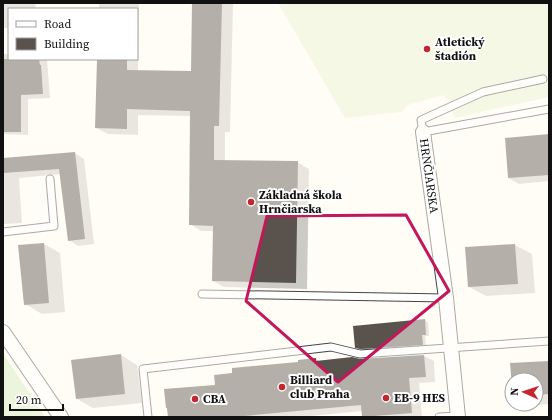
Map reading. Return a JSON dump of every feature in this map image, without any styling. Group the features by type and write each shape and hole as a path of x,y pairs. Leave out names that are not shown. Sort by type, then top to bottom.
{"street":[{"name":"HRNČIARSKA","path":"423,132 446,298 458,416"},
{"path":"3,332 61,417"}],"lane":[{"path":"423,132 421,120 483,92 543,79"},
{"name":"HRNČIARSKA","path":"423,132 549,109"},
{"path":"3,232 54,226 50,179"},
{"path":"202,294 446,298"},
{"path":"148,417 143,369 331,348 360,354 549,340"},
{"path":"439,417 458,416"}],"highlighted area":[{"path":"406,215 449,291 338,382 246,301 267,216"}],"green space":[{"name":"Atletický štadión","path":"278,3 549,3 549,97 454,118 450,103 443,95 408,105 402,112 345,118"},
{"path":"3,353 45,417 3,417"}],"building":[{"path":"192,3 222,3 219,126 214,126 214,160 298,161 296,283 212,281 213,226 189,225 190,111 127,109 127,129 95,128 97,60 127,60 127,70 191,71"},
{"path":"3,59 39,60 41,65 43,94 21,95 21,132 3,132"},
{"path":"549,134 549,175 508,178 505,138"},
{"path":"75,152 85,239 68,241 59,169 3,173 3,158"},
{"path":"44,243 49,303 24,305 18,245"},
{"path":"515,244 518,284 468,287 465,247"},
{"path":"425,319 426,335 422,335 423,345 360,349 355,348 353,326"},
{"path":"121,354 125,394 76,399 71,360"},
{"path":"424,355 426,377 409,378 412,413 362,417 361,405 234,417 168,417 164,389 215,385 214,375 232,373 232,368 298,362 298,360 316,358 316,361 352,357 360,359"},
{"path":"549,361 549,394 544,394 544,372 511,372 510,363"}],"place":[{"name":"Atletický štadión","path":"427,49"},
{"name":"Základná škola Hrnčiarska","path":"251,202"},
{"name":"Billiard club Praha","path":"282,387"},
{"name":"EB-9 HES","path":"386,398"},
{"name":"CBA","path":"195,399"}]}
